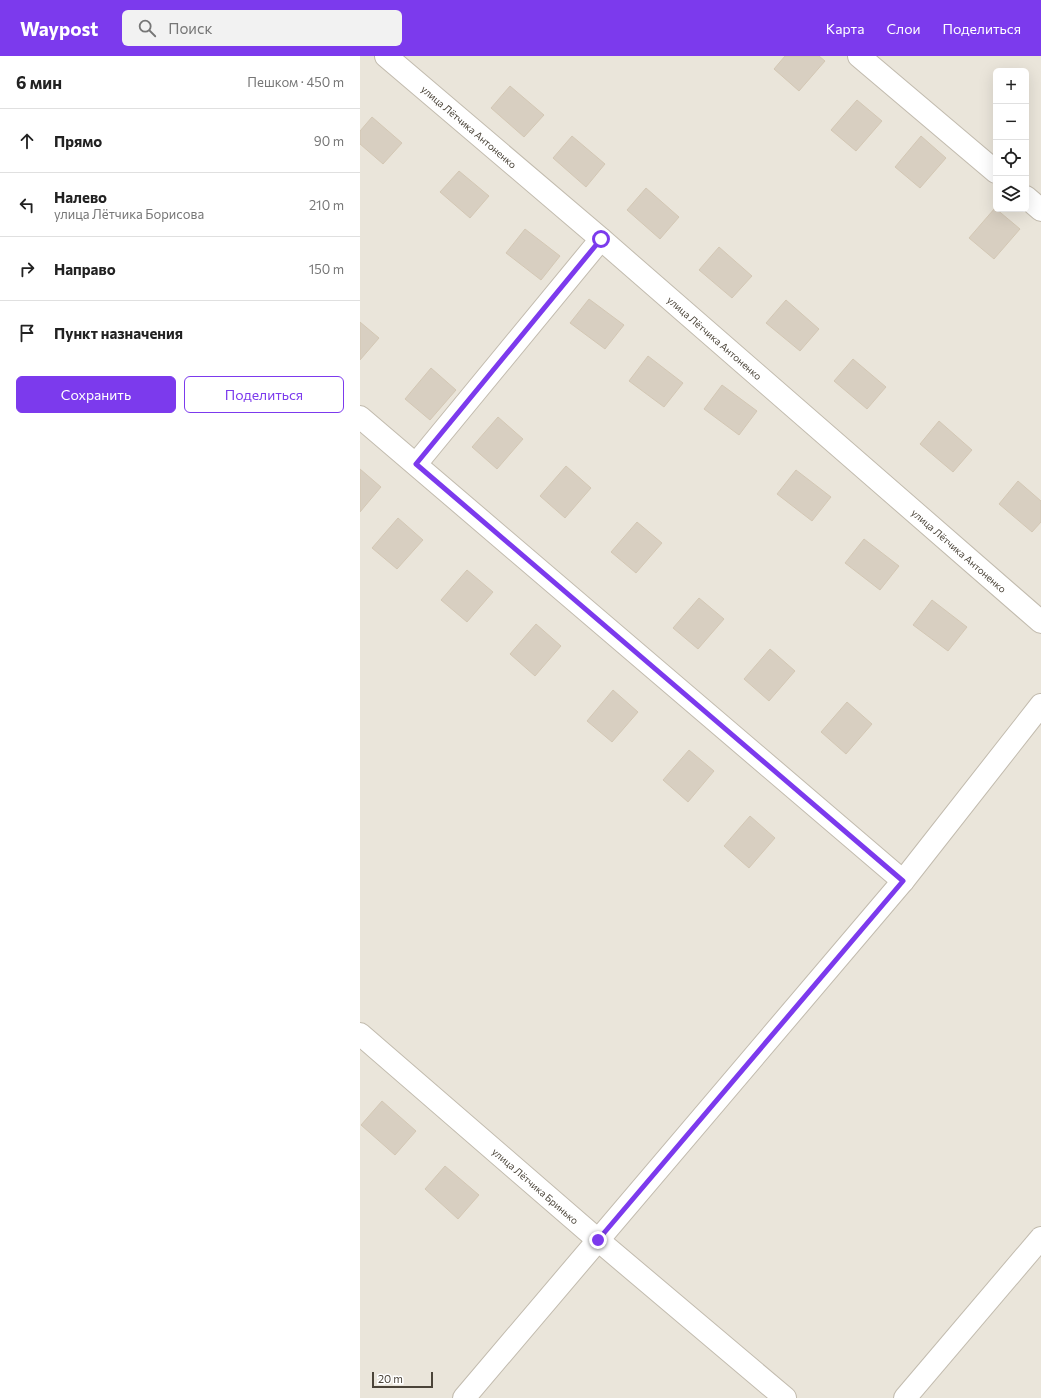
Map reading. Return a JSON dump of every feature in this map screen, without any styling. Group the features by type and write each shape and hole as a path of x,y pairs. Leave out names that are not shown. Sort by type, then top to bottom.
{"lane":[{"name":"улица Лётчика Антоненко","path":"386,56 601,239 1041,622"},
{"path":"859,56 993,169"},
{"path":"1029,200 1041,210"},
{"path":"416,464 601,239"},
{"path":"360,417 903,881"},
{"path":"464,1398 903,881 1041,706"},
{"name":"улица Лётчика Бринько","path":"360,1034 598,1240 785,1398"},
{"path":"905,1398 1041,1238"}],"shaded area":[{"path":"360,56 1041,56 1041,1398 360,1398"}],"building":[{"path":"785,56 819,56 825,61 799,91 774,69"},
{"path":"510,86 544,115 524,137 491,108"},
{"path":"857,100 882,121 856,151 831,130"},
{"path":"372,117 402,143 383,164 360,144 360,131"},
{"path":"572,136 605,164 586,187 553,158"},
{"path":"921,136 946,158 920,188 895,167"},
{"path":"459,171 489,196 470,218 440,192"},
{"path":"646,188 679,217 660,239 627,210"},
{"path":"993,210 993,212 1000,212 1020,229 994,259 969,238"},
{"path":"525,229 560,256 541,280 506,253"},
{"path":"719,247 752,276 732,298 699,270"},
{"path":"589,299 624,325 605,349 570,323"},
{"path":"786,300 819,329 800,351 766,323"},
{"path":"360,322 379,338 360,360"},
{"path":"648,356 683,383 664,407 629,381"},
{"path":"853,359 886,387 867,409 834,381"},
{"path":"431,368 456,390 430,420 405,399"},
{"path":"722,385 757,411 739,435 704,409"},
{"path":"498,417 523,439 497,469 472,447"},
{"path":"939,421 972,450 953,472 920,444"},
{"path":"566,466 591,488 565,518 540,496"},
{"path":"360,469 381,487 360,512"},
{"path":"796,470 831,497 812,521 777,494"},
{"path":"1018,481 1041,501 1041,522 1032,532 999,504"},
{"path":"398,518 423,540 397,569 372,548"},
{"path":"637,522 662,543 636,573 611,552"},
{"path":"864,539 899,566 880,590 845,563"},
{"path":"467,570 493,592 467,622 441,600"},
{"path":"699,598 724,619 698,649 673,628"},
{"path":"932,600 967,627 948,651 913,625"},
{"path":"536,624 561,646 535,676 510,654"},
{"path":"770,649 795,671 769,701 744,679"},
{"path":"613,690 638,712 612,742 587,721"},
{"path":"847,702 872,724 846,754 821,732"},
{"path":"689,750 714,771 688,802 663,780"},
{"path":"750,816 775,838 749,868 724,846"},
{"path":"382,1101 416,1131 395,1155 361,1125"},
{"path":"445,1166 479,1195 458,1219 425,1189"}],"route":[{"path":"598,1240 903,881 416,464 601,239"}]}
